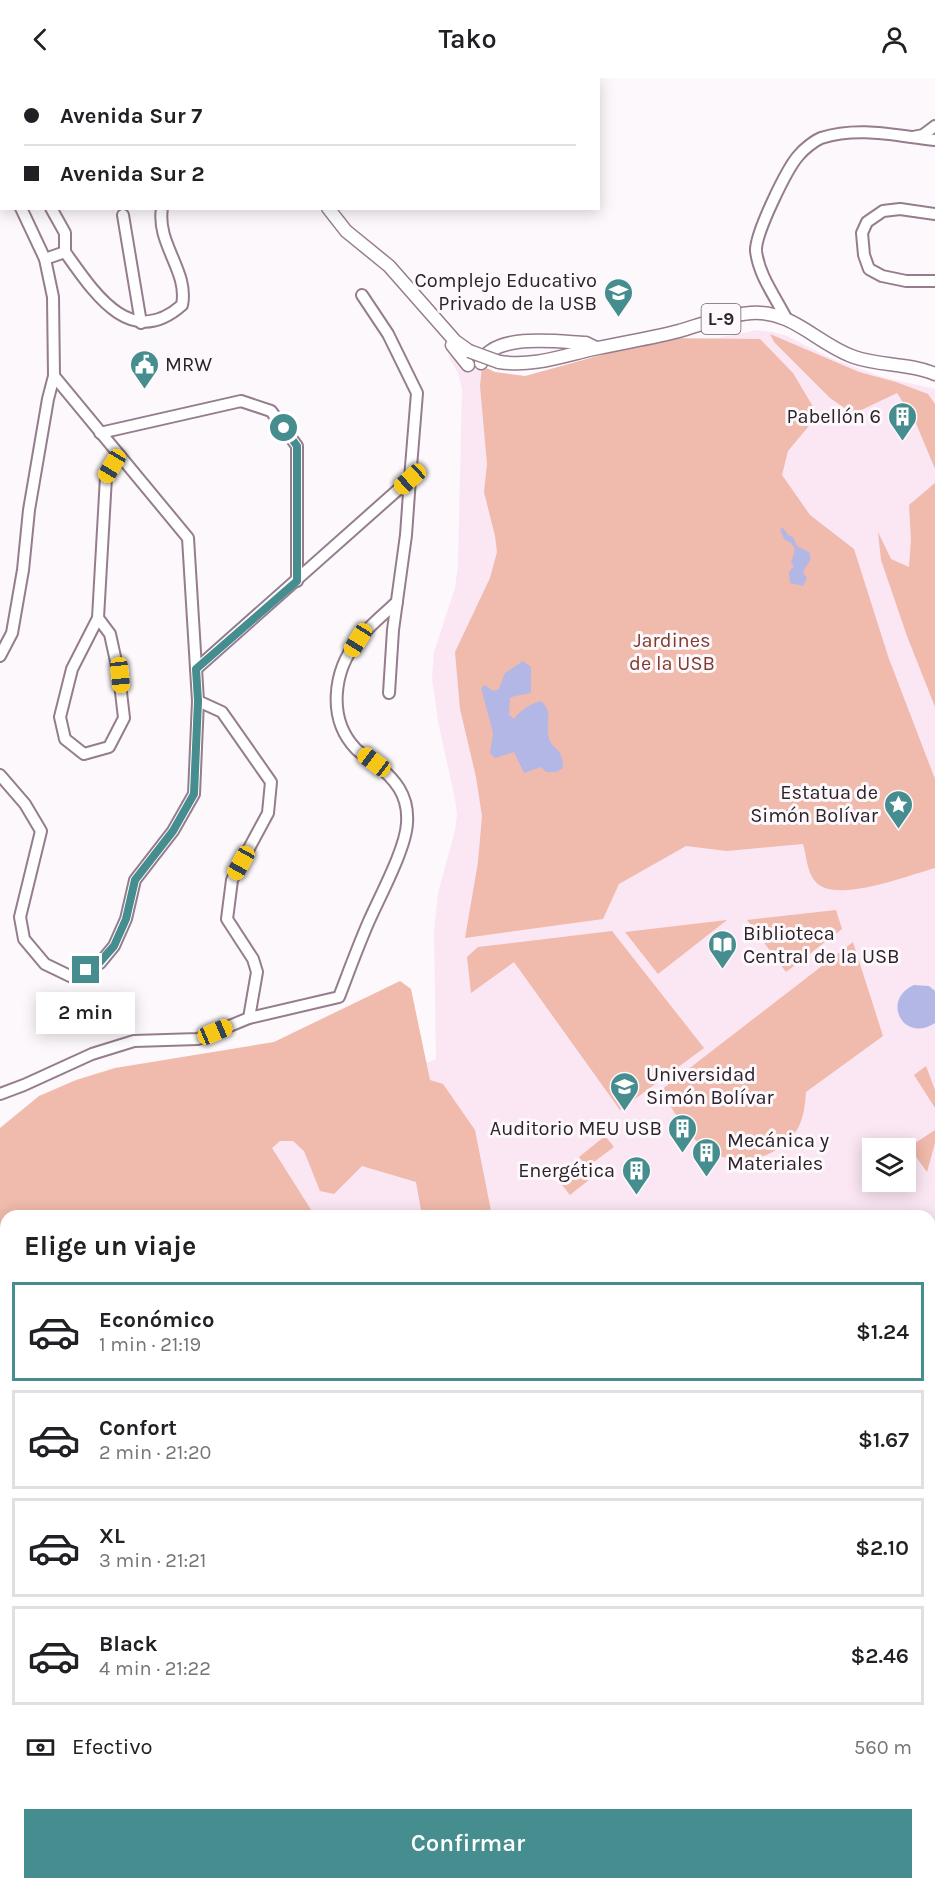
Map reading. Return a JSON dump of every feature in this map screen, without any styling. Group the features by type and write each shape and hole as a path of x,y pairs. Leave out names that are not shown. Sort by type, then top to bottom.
{"main road":[{"name":"L-9","path":"330,210 346,231 402,279 455,341 469,351 500,362 514,364 551,361 596,348 676,332 715,320 751,313 786,318 843,352 856,357 916,368 935,374"},
{"path":"435,319 447,339 468,365"},
{"path":"481,363 485,355 494,348 511,343 586,343 596,348"}],"street":[{"path":"910,138 923,135 935,126"},
{"path":"786,318 763,278 756,249 761,229 785,175 800,154 818,139 858,131 935,140"},
{"path":"935,214 900,209 883,211 867,222 862,233 864,255 869,269 882,276 906,281 935,280"},
{"path":"0,656 12,633 24,570 29,510 54,376 53,297 45,259 22,210"},
{"path":"52,210 65,233 65,252 88,284 110,307 128,319 141,323 166,317 175,312 182,305 185,293 162,234 162,210"},
{"path":"123,215 141,323"},
{"path":"45,259 65,252"},
{"path":"362,295 388,334 417,393 406,535 393,630 389,693"},
{"path":"0,775 25,804 41,831 20,917 24,939 45,964 72,976 99,963 114,946 126,919 135,880 173,831 194,794 198,701 188,538 54,376"},
{"path":"100,433 241,401 271,411 297,446 297,581"},
{"path":"98,618 110,634 120,675 124,718 109,747 84,754 64,739 60,717 72,669 98,618 105,477 119,455"},
{"path":"196,669 410,479"},
{"path":"0,1094 102,1051 134,1041 198,1040 249,1018 339,997 364,933 397,860 408,825 406,803 399,786 356,748 341,727 336,704 338,683 347,657 358,640 397,602"},
{"path":"198,701 222,712 271,782 268,813 232,880 228,919 253,959 257,972 249,1018"}],"shaded area":[{"name":"Universidad Simón Bolívar","path":"757,330 785,335 830,358 882,377 935,389 935,1210 11,1210 31,1186 358,1090 436,1059 434,931 438,893 455,831 457,814 438,721 432,678 434,652 455,588 458,565 462,389 458,373 448,355 477,368 503,375 523,377"}],"green space":[{"path":"770,334 859,372 928,394 935,404 935,469 915,421 897,393 853,414 830,398 774,342"},
{"name":"Jardines de la USB","path":"663,338 760,339 793,373 818,415 788,451 782,475 810,515 854,549 889,659 935,779 935,868 890,882 837,890 823,887 814,880 808,867 803,844 727,851 686,846 619,884 603,919 465,938 478,862 482,816 476,777 460,709 455,652 490,578 497,552 484,492 487,464 480,386 482,366 495,372 525,376"},
{"path":"935,483 935,707 907,636 881,560 878,532 891,559 909,567 911,539 909,505"},
{"path":"836,910 842,929 786,972 747,920"},
{"path":"727,920 658,974 625,932"},
{"path":"612,931 704,1048 620,1110 514,962 471,993 467,957 478,947"},
{"path":"853,942 883,1036 806,1092 800,1124 790,1139 779,1148 767,1155 741,1160 727,1158 702,1146 685,1127 660,1091"},
{"path":"400,981 411,989 430,1080 443,1084 475,1130 491,1210 421,1210 416,1182 362,1166 334,1194 320,1191 304,1151 293,1141 280,1141 272,1148 311,1210 0,1210 0,1128 39,1096 76,1080 115,1068 274,1042"},
{"path":"926,1066 935,1090 935,1108 914,1075"},
{"path":"935,1130 935,1143 927,1172 916,1157 916,1142"},
{"path":"605,1136 614,1147 587,1167 579,1157"},
{"path":"575,1160 590,1179 570,1195 555,1176"}],"water":[{"path":"783,528 788,535 793,537 797,546 809,552 810,560 803,572 807,578 803,586 790,583 789,572 794,566 791,563 795,549 784,539 780,529"},
{"path":"523,661 531,667 531,692 510,698 509,715 514,719 533,704 541,701 545,705 550,742 563,761 563,768 556,772 546,772 541,767 524,773 514,752 495,758 490,753 493,733 481,688 485,685 493,691 499,689 505,673"},
{"path":"914,985 929,986 935,991 935,1023 924,1028 914,1028 900,1018 899,1000 904,992"}],"place":[{"name":"Complejo Educativo Privado de la USB","path":"618,318"},
{"name":"MRW","path":"144,390"},
{"name":"Pabellón 6","path":"902,442"},
{"name":"Estatua de Simón Bolívar","path":"899,830"},
{"name":"Biblioteca Central de la USB","path":"722,970"},
{"name":"Universidad Simón Bolívar","path":"625,1112"},
{"name":"Auditorio MEU USB","path":"683,1154"},
{"name":"Mecánica y Materiales","path":"706,1178"},
{"name":"Energética","path":"636,1196"}],"route":[{"path":"86,970 99,963 114,946 126,919 135,880 173,831 194,794 198,701 196,669 297,581 297,446 284,428"}]}
